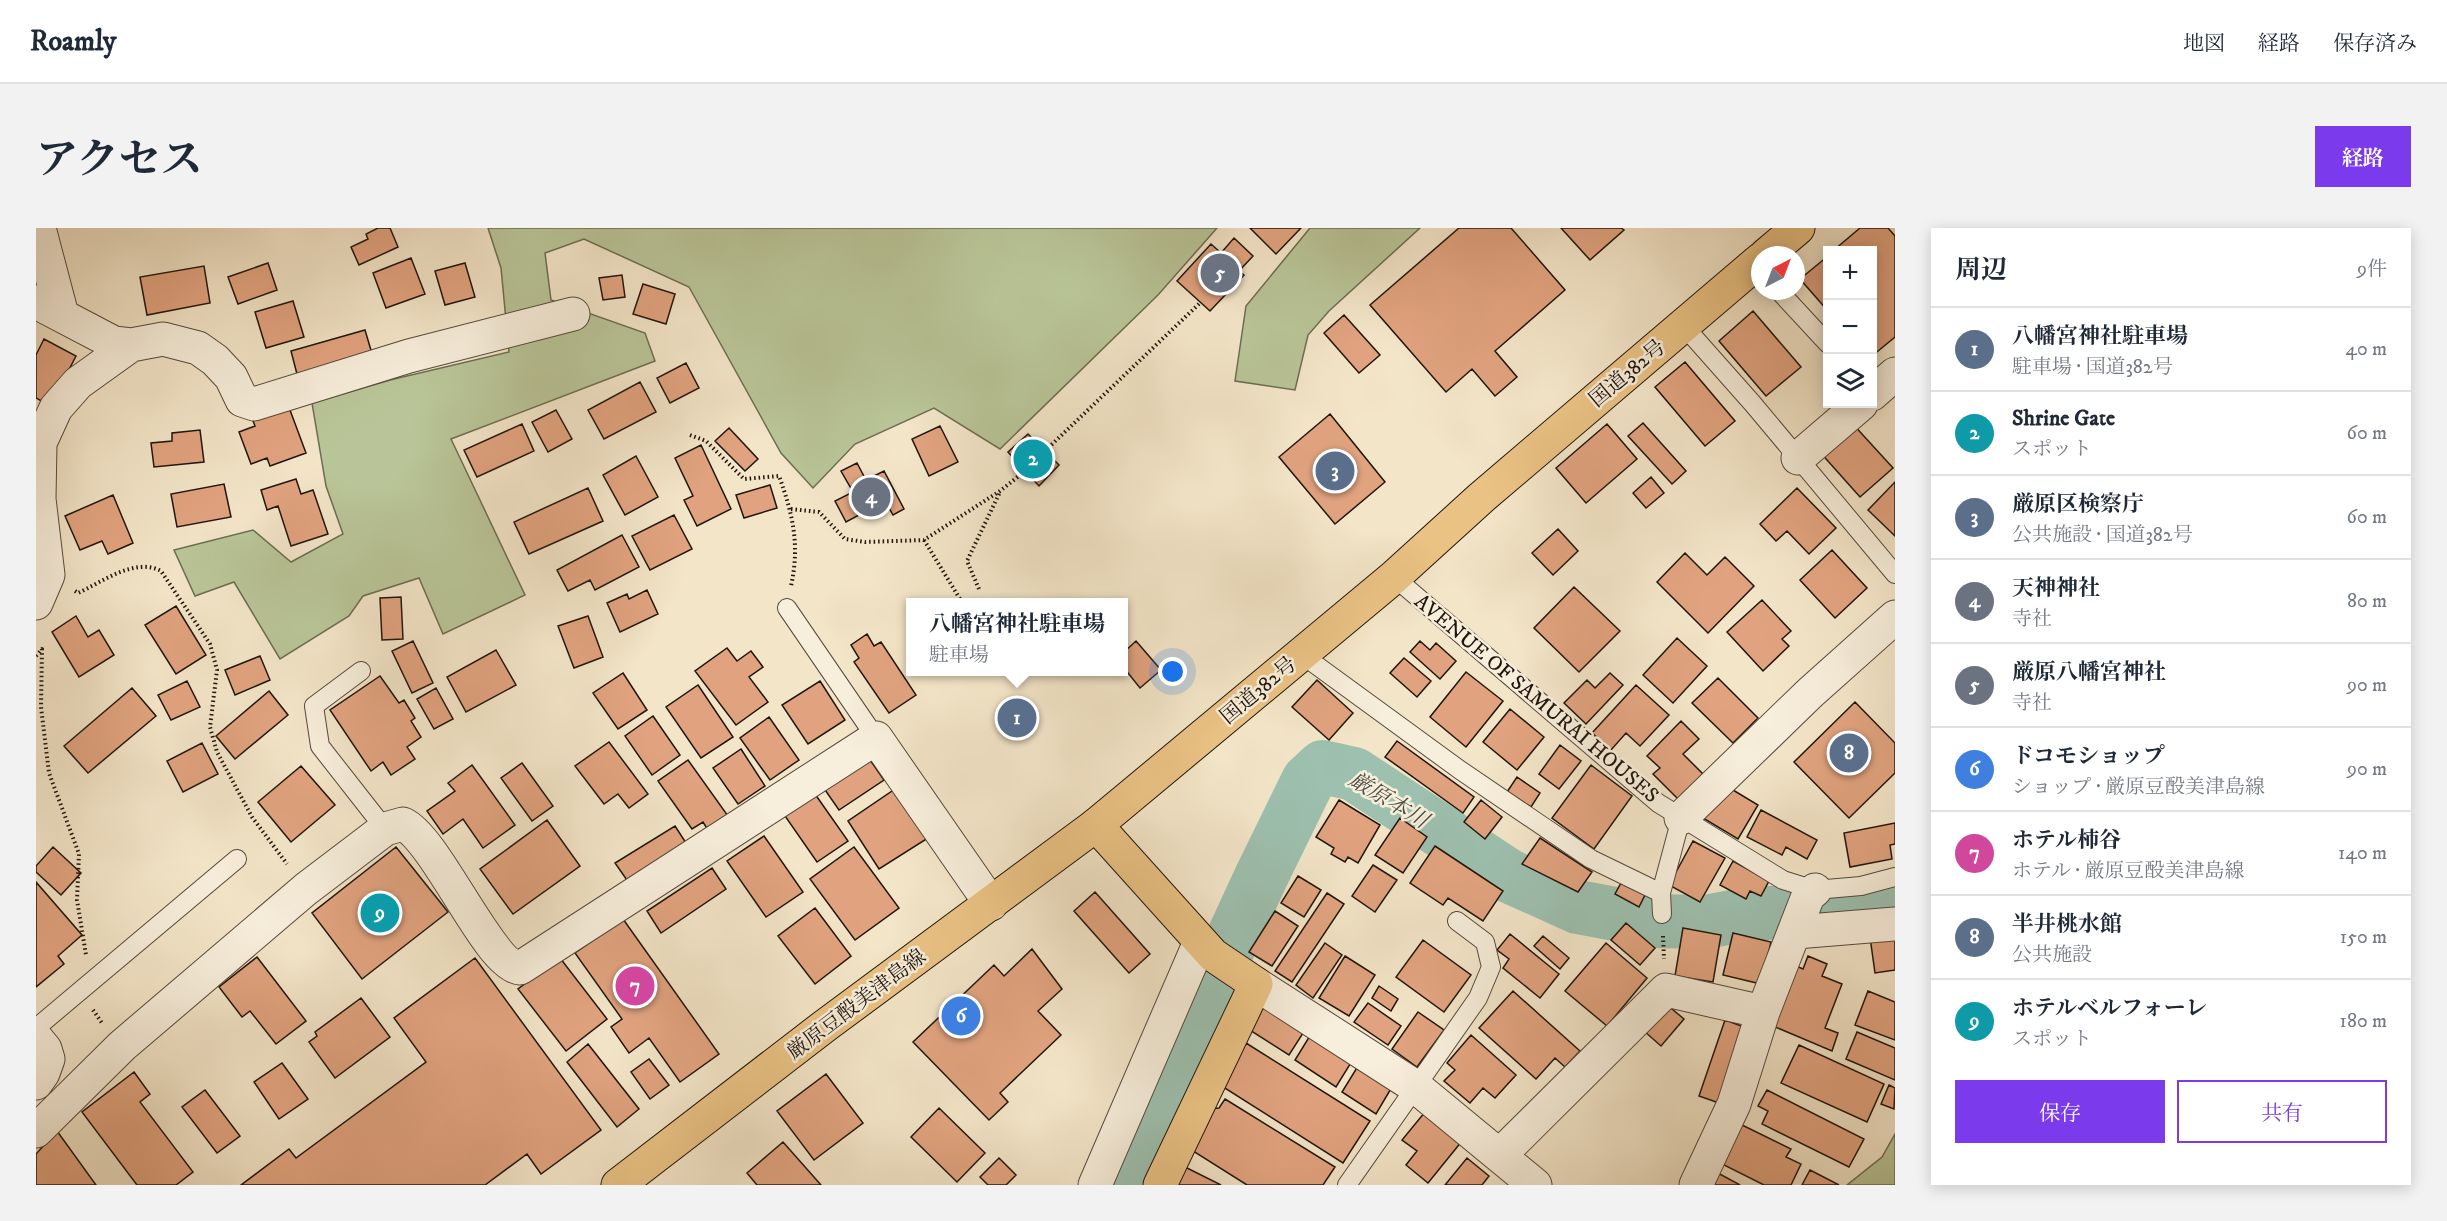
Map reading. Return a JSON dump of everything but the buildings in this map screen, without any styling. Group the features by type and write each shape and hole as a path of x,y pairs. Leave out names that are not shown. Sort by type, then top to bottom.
{"main road":[{"name":"国道382号","path":"1778,246 1798,228"},
{"name":"国道382号","path":"1096,825 1394,577 1482,497 1751,269"},
{"name":"厳原豆酘美津島線","path":"618,1185 826,1025 1096,825"},
{"path":"1096,825 1227,964 1160,1185"}],"street":[{"path":"39,228 49,308 114,343 131,345 163,339 198,348 215,360 231,377 242,400 254,404 409,356 573,314"},
{"path":"36,603 48,575 39,499 40,443 56,408 78,383 131,345"},
{"path":"1798,458 1856,408"},
{"path":"1682,818 1810,693 1895,617"},
{"path":"36,1131 122,1046 306,889 385,829 403,824 416,832 467,909 508,964 520,968 876,738 991,904"},
{"path":"1696,1185 1734,1104 1763,1012 1804,911 1895,924"},
{"path":"1095,1185 1227,964 1416,1087 1535,1185"},
{"path":"1500,1155 1666,990 1763,1012"},
{"path":"36,1038 45,1048 48,1059 36,1083"}],"lane":[{"path":"1787,300 1823,340"},
{"path":"1683,325 1895,574"},
{"name":"AVENUE OF SAMURAI HOUSES","path":"1394,577 1659,803 1783,880 1804,911 1861,886 1895,877"},
{"path":"787,608 876,738"},
{"path":"1301,654 1460,770 1591,859 1661,894"},
{"path":"361,670 315,706 320,746 385,829"},
{"path":"1662,914 1661,894 1682,818"},
{"path":"36,1028 237,859"},
{"path":"1347,1185 1478,998 1491,967 1485,942 1457,921"}],"path":[{"path":"1045,451 1200,302"},
{"path":"690,435 706,441 744,479 779,476 790,509 796,546 787,608"},
{"path":"790,509 819,512 845,539 865,542 924,540 1025,471"},
{"path":"979,589 967,561 1000,490"},
{"path":"924,540 959,598"},
{"path":"72,589 78,593 134,568 151,566 161,571 210,644 217,670 210,727 217,752 252,817 306,889"},
{"path":"36,656 42,650 40,707 50,773 79,854 77,900 93,1013 122,1046"}],"green space":[{"path":"488,228 1217,228 1158,295 1000,449 934,408 855,444 813,488 781,453 689,287 584,239 545,253 551,300 645,333 655,361 451,439 525,595 443,634 419,578 363,596 349,616 280,659 234,582 195,596 174,550 253,530 291,562 343,534 326,486 312,403 390,380 509,352 501,268"},
{"path":"1310,228 1420,228 1329,311 1308,335 1295,390 1235,381 1246,306"},
{"path":"1895,1134 1895,1185 1847,1185 1882,1157"}],"waterway":[{"name":"厳原本川","path":"1126,1185 1162,1100 1195,1034 1219,968 1261,877 1308,781 1323,767 1354,774 1509,876 1578,907 1652,921 1706,922 1747,914 1854,909 1895,904"}],"place":[{"name":"厳原八幡宮神社","path":"1220,273"},
{"name":"Shrine Gate","path":"1033,459"},
{"name":"厳原区検察庁","path":"1335,471"},
{"name":"天神神社","path":"871,497"},
{"name":"八幡宮神社駐車場","path":"1017,718"},
{"name":"半井桃水館","path":"1849,753"},
{"name":"ホテルベルフォーレ","path":"380,913"},
{"name":"ホテル柿谷","path":"635,986"},
{"name":"ドコモショップ","path":"961,1016"}]}
